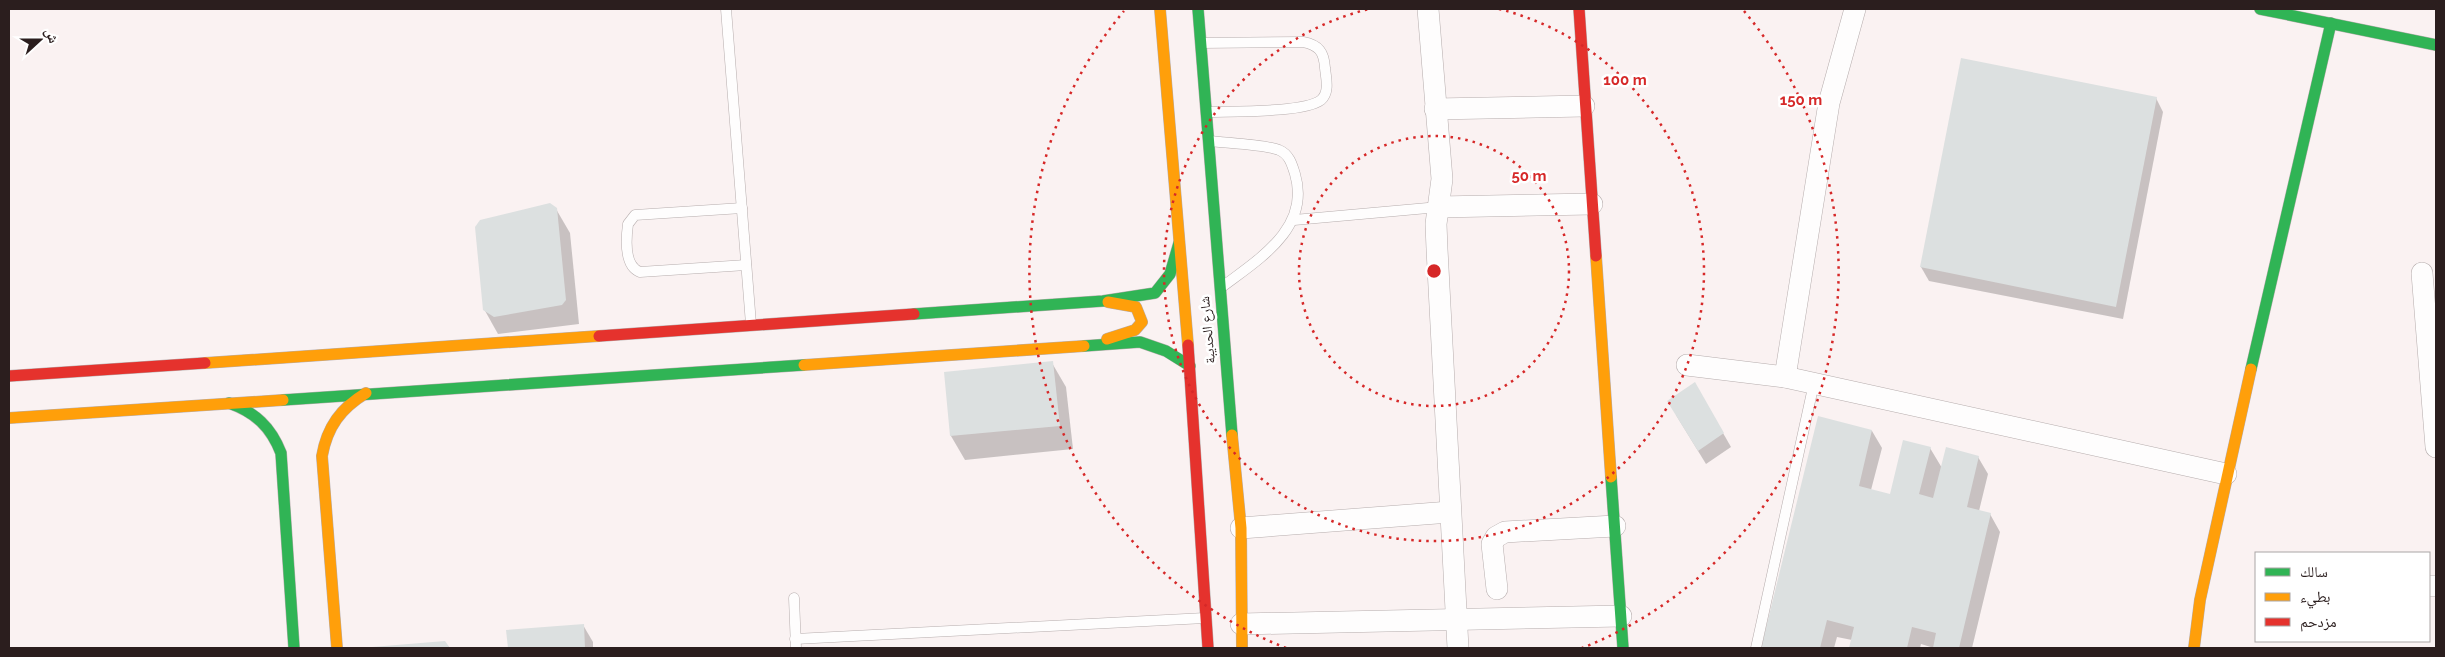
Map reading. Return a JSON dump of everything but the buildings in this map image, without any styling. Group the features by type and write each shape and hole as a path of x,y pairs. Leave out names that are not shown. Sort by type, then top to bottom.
{"street":[{"name":"شارع الحديبة","path":"1160,9 1190,366 1208,648"},
{"name":"شارع الحديبة","path":"1198,9 1219,290 1241,528 1242,648"},
{"path":"1428,9 1442,179 1436,224 1436,249 1458,648"},
{"path":"1578,9 1623,648"},
{"path":"1785,377 1829,103 1855,9"},
{"path":"2260,9 2331,16 2436,45"},
{"path":"2194,648 2199,610 2226,474 2331,16"},
{"path":"1435,109 1584,106"},
{"path":"1439,207 1592,204"},
{"path":"9,376 1103,301 1155,293 1170,274 1179,244"},
{"path":"2422,273 2436,447"},
{"path":"1082,347 1135,330 1142,322 1141,315 1136,307 1103,301"},
{"path":"9,418 1140,342 1172,353 1190,366"},
{"path":"1687,365 1785,377 2226,474"},
{"path":"337,648 322,456 323,443 335,418 344,408 366,393"},
{"path":"229,403 247,410 262,420 277,441 282,462 294,648"},
{"path":"282,462 289,451 296,450"},
{"path":"1241,528 1450,512"},
{"path":"1497,589 1492,544 1496,537 1506,532 1615,526"},
{"path":"320,581 334,618"},
{"path":"1241,624 1621,616"}],"lane":[{"path":"726,9 751,325"},
{"path":"1200,43 1304,42 1315,44 1324,55 1327,89 1322,99 1305,107 1205,112"},
{"path":"1209,141 1279,150 1290,159 1298,184 1298,203 1294,220 1276,245 1219,290"},
{"path":"1294,220 1439,207"},
{"path":"742,208 635,215 628,224 628,258 632,267 640,272 746,265"},
{"path":"1756,648 1814,383"},
{"path":"794,598 795,644 1206,618"}],"traffic: fast":[{"path":"1198,9 1232,435"},
{"path":"2260,9 2436,45"},
{"path":"2251,369 2331,23"},
{"path":"914,314 1103,301 1155,293 1170,274 1179,243"},
{"path":"1084,346 1140,342 1166,351 1190,366"},
{"path":"283,400 804,365"},
{"path":"229,403 247,411 261,422 272,435 281,453 294,648"},
{"path":"1611,477 1623,648"}],"traffic: slow":[{"path":"1160,9 1188,345"},
{"path":"1596,256 1611,477"},
{"path":"1107,339 1135,330 1142,322 1136,307 1108,302"},
{"path":"205,363 599,336"},
{"path":"804,365 1084,346"},
{"path":"2194,648 2200,600 2251,369"},
{"path":"337,648 322,456 327,436 337,419 349,405 366,393"},
{"path":"9,418 283,400"},
{"path":"1232,435 1241,528 1242,648"}],"traffic: jam":[{"path":"1579,9 1596,256"},
{"path":"599,336 914,314"},
{"path":"1188,345 1208,648"},
{"path":"9,376 205,363"}]}
